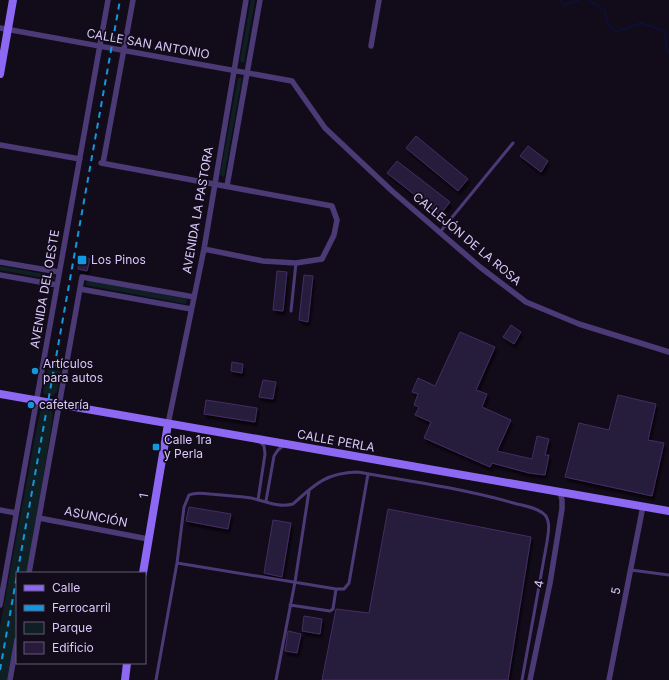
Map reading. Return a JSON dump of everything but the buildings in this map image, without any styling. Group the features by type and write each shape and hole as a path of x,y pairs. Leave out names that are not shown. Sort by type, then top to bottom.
{"main road":[{"path":"0,74 4,29 13,0"},
{"name":"CALLE PERLA","path":"0,394 669,511"},
{"name":"1","path":"143,572 168,424"},
{"path":"124,680 128,664"}],"street":[{"name":"AVENIDA DEL OESTE","path":"0,606 108,0"},
{"path":"134,0 102,163 332,206 337,220 334,235 322,259 296,264 263,261 204,249"},
{"name":"AVENIDA LA PASTORA","path":"168,424 204,249 246,0"},
{"name":"AVENIDA LA PASTORA","path":"227,186 260,0"},
{"path":"371,46 379,0"},
{"name":"CALLE SAN ANTONIO","path":"4,29 292,81"},
{"name":"CALLEJÓN DE LA ROSA","path":"292,81 325,128 392,191 480,267 526,302 579,324 669,352"},
{"path":"0,145 80,159"},
{"path":"0,262 59,272"},
{"path":"0,275 57,285"},
{"path":"29,572 82,277 194,297"},
{"path":"80,289 191,309"},
{"name":"4","path":"530,680 550,584 562,509 560,492"},
{"name":"5","path":"609,680 632,570 643,506"},
{"path":"0,510 16,514"},
{"name":"ASUNCIÓN","path":"39,518 148,538"},
{"path":"10,680 16,646"}],"lane":[{"path":"440,232 513,144"},
{"path":"291,311 296,264"},
{"path":"253,438 261,443 265,450 258,500"},
{"path":"266,501 274,456 278,450 287,445"},
{"path":"156,680 184,507 189,495 197,493 288,505 293,504 324,479 338,474 357,472 444,486 496,498 539,510 546,516 548,522 547,542 522,680"},
{"path":"176,563 336,589 344,589 349,583 368,474"},
{"path":"276,680 295,582 309,490"},
{"path":"632,570 669,575"},
{"path":"290,605 330,611 334,606 336,589"}],"green space":[{"path":"251,0 255,0 244,63 240,61"},
{"path":"238,78 242,78 224,177 220,175"},
{"path":"0,266 55,276 55,280 0,270"},
{"path":"87,280 187,299 186,304 86,285"},
{"path":"48,369 61,371 57,392 52,396 43,393"},
{"path":"41,409 52,411 53,414 50,436 27,572 16,572 16,638 9,680 0,680 0,626"}],"waterway":[{"path":"559,0 564,5 579,0"},
{"path":"588,0 604,9 609,26 616,32 641,23 665,31 667,51 669,52"}],"railway":[{"path":"18,572 120,0"},
{"path":"0,670 16,581"}],"place":[{"name":"Los Pinos","path":"82,260"},
{"name":"Artículos para autos","path":"35,371"},
{"name":"cafetería","path":"31,405"},
{"name":"Calle 1ra y Perla","path":"156,447"}]}
